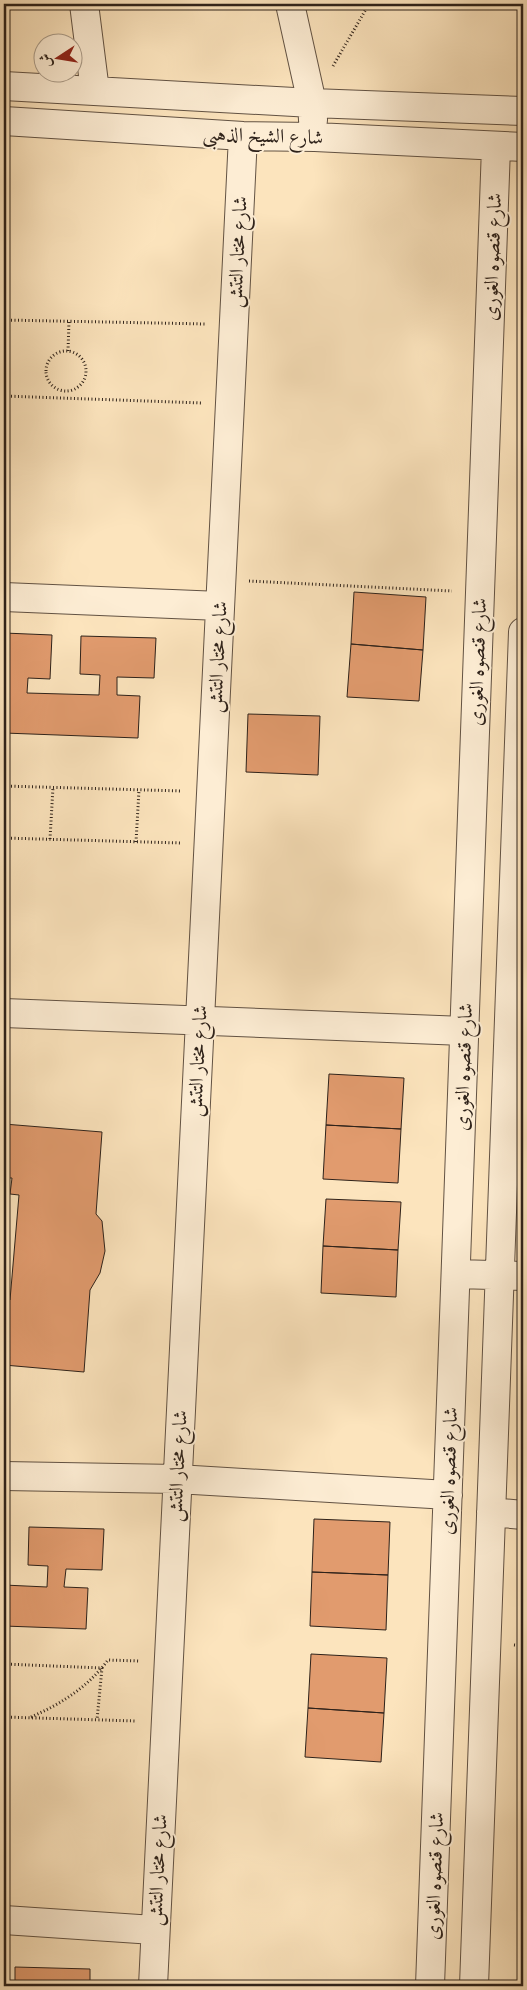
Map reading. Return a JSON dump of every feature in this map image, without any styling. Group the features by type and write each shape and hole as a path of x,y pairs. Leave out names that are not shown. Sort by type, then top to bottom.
{"street":[{"path":"84,4 95,90"},
{"path":"290,4 312,103 315,137"},
{"name":"شارع الشيخ الذهبى","path":"4,86 312,103 523,111"},
{"name":"شارع الشيخ الذهبى","path":"4,120 243,136 315,137 523,147"},
{"name":"شارع مختار التتش","path":"153,1986 164,1722 243,136"},
{"name":"شارع قنصوه الغورى","path":"430,1986 496,147"},
{"path":"4,597 220,593"},
{"path":"474,1986 491,1512 512,1276 523,632"},
{"path":"4,1013 464,1031"},
{"path":"456,1274 512,1276"},
{"path":"4,1476 177,1479 448,1495"},
{"path":"491,1512 523,1515"},
{"path":"4,1920 154,1930"}],"path":[{"path":"312,103 369,4"},
{"path":"4,320 233,325"},
{"path":"68,351 69,321"},
{"path":"68,351 81,358 86,372 79,386 64,391 57,389 51,384 47,377 46,369 48,361 53,356 60,352 68,351"},
{"path":"64,391 64,398"},
{"path":"4,396 230,404"},
{"path":"220,593 480,592"},
{"path":"4,786 210,792"},
{"path":"50,839 53,787"},
{"path":"136,842 139,790"},
{"path":"4,838 208,844"},
{"path":"28,1718 68,1698 86,1684 108,1660"},
{"path":"4,1664 102,1668"},
{"path":"97,1720 102,1668"},
{"path":"4,1717 164,1722"},
{"path":"523,1964 523,1986"}],"building":[{"path":"354,592 426,597 423,650 351,644"},
{"path":"4,633 52,635 50,679 28,678 27,693 99,695 100,675 80,674 81,636 156,638 154,678 117,677 117,695 140,696 138,738 4,733 4,690 7,691 8,674 4,673"},
{"path":"351,644 423,650 419,701 347,697"},
{"path":"248,714 320,716 318,775 246,772"},
{"path":"329,1074 404,1078 401,1129 326,1125"},
{"path":"4,1124 102,1132 96,1214 102,1221 105,1251 100,1273 90,1290 84,1372 4,1365 4,1299 10,1300 19,1195 10,1194 12,1178 4,1178"},
{"path":"326,1125 401,1129 398,1183 323,1179"},
{"path":"326,1199 401,1202 398,1250 323,1246"},
{"path":"323,1246 398,1250 396,1297 321,1293"},
{"path":"523,1379 523,1464 519,1464"},
{"path":"314,1519 390,1522 388,1575 312,1572"},
{"path":"29,1527 104,1529 102,1570 66,1569 64,1587 88,1588 86,1629 4,1626 4,1585 47,1587 48,1566 28,1565"},
{"path":"312,1572 388,1575 386,1630 310,1626"},
{"path":"311,1654 387,1658 384,1713 308,1708"},
{"path":"308,1708 384,1713 381,1762 305,1757"},
{"path":"15,1967 90,1969 90,1986 15,1986"}]}
